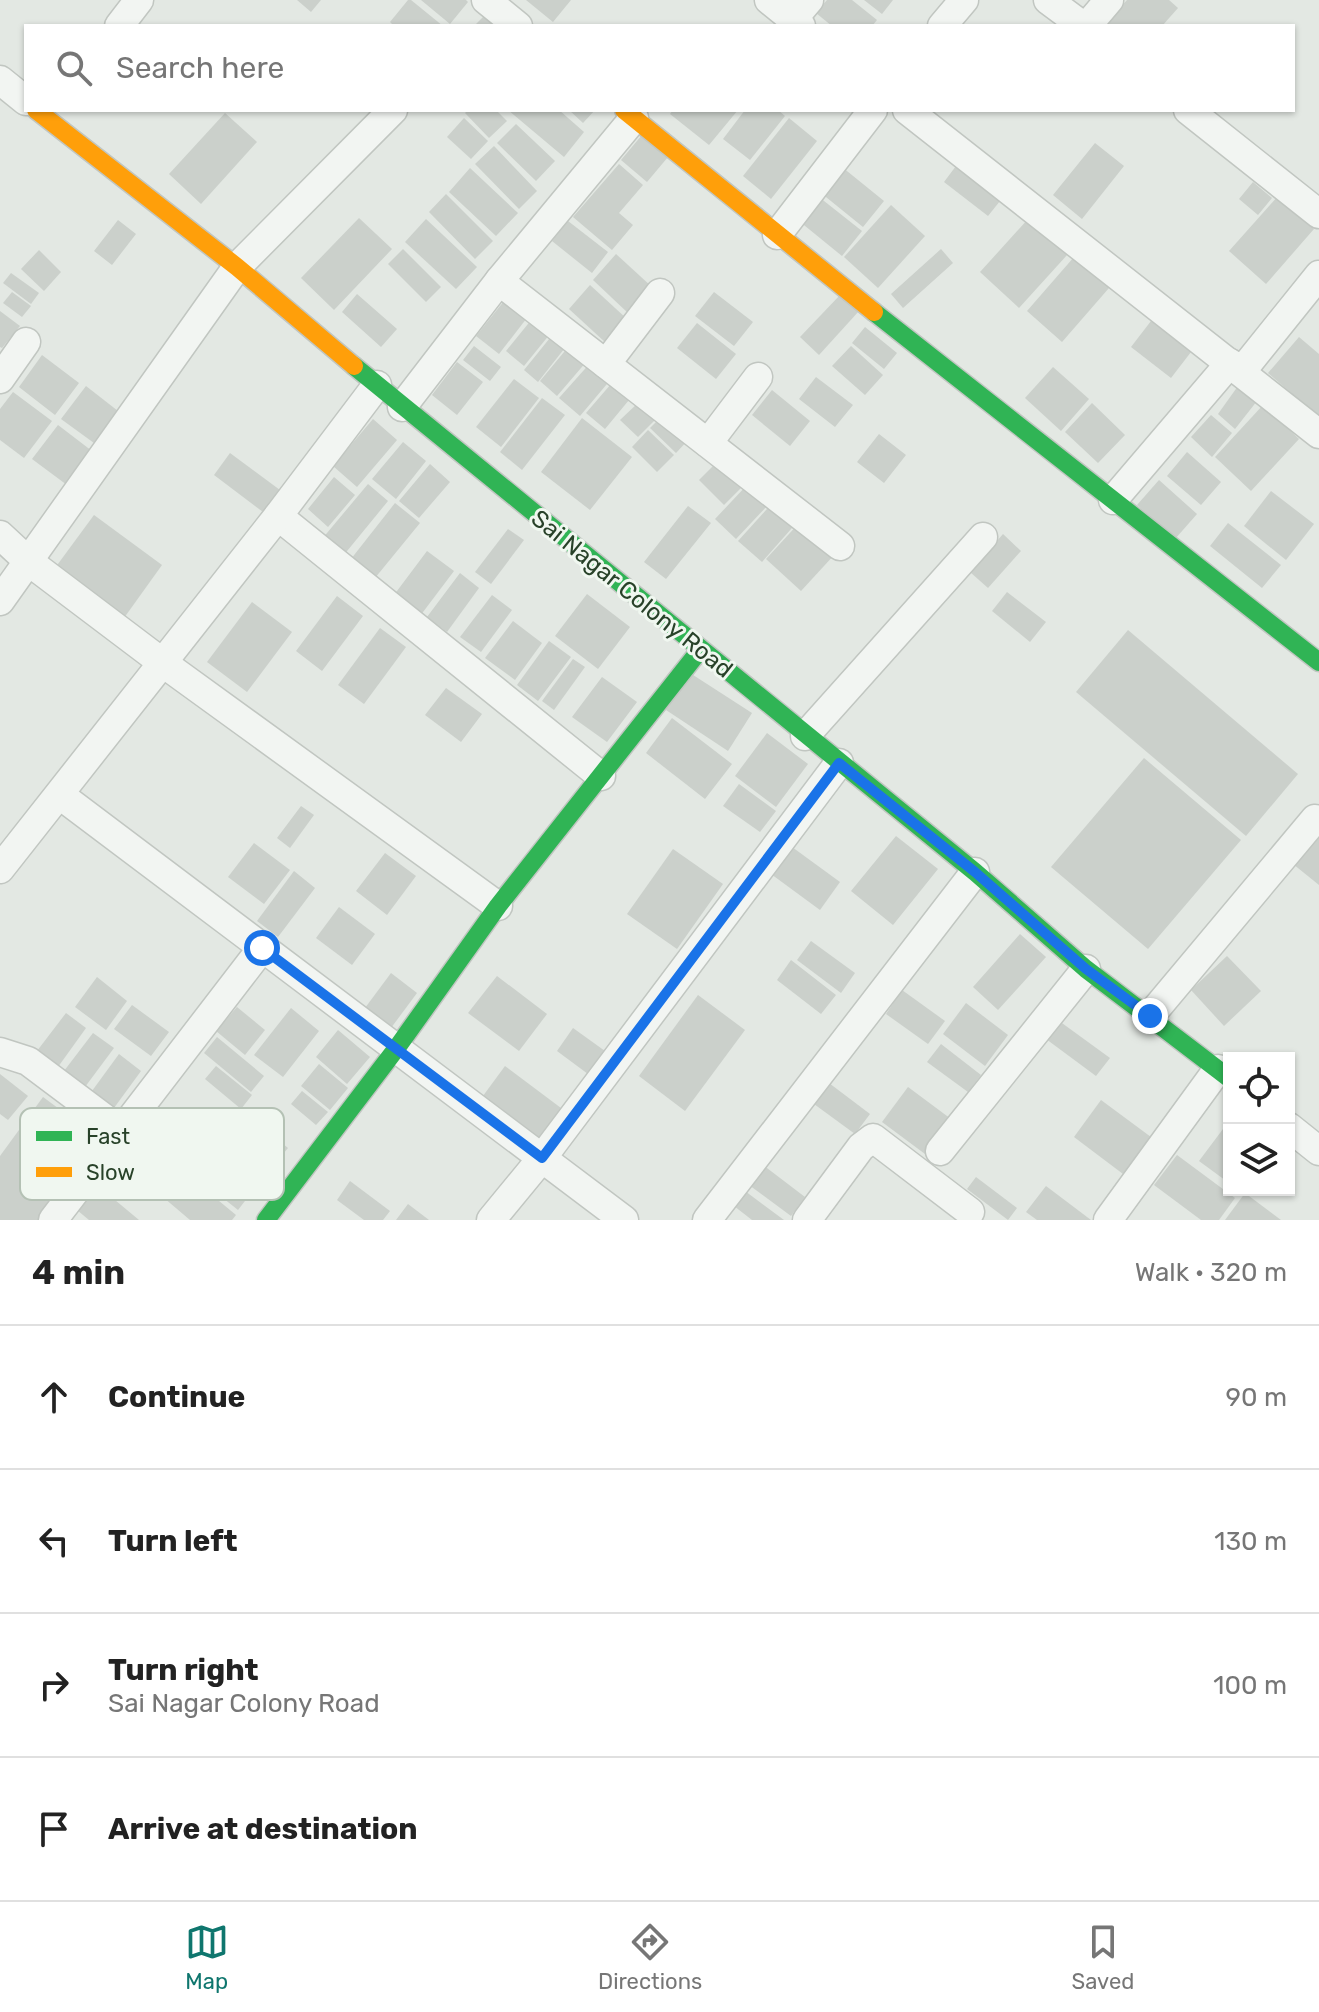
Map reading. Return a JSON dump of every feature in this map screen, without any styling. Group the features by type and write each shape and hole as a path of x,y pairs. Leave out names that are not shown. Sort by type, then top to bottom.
{"street":[{"path":"121,24 139,0"},
{"path":"486,0 516,24"},
{"path":"769,0 801,15"},
{"path":"944,24 964,0"},
{"path":"1048,0 1082,24"},
{"path":"1087,24 1109,0"},
{"name":"Sai Nagar Colony Road","path":"1,83 24,99"},
{"name":"Sai Nagar Colony Road","path":"43,112 237,267 402,407 975,872 1086,969 1223,1073"},
{"path":"0,601 237,267 391,112"},
{"path":"777,235 871,112"},
{"path":"910,112 1319,434"},
{"path":"1191,112 1319,214"},
{"path":"402,407 629,114 777,235 1319,662"},
{"path":"1113,500 1319,275"},
{"path":"499,281 840,546"},
{"path":"606,364 660,293"},
{"path":"0,379 26,342"},
{"path":"708,443 758,377"},
{"path":"0,869 377,385"},
{"path":"278,516 601,776"},
{"path":"0,535 28,561 163,663 498,906"},
{"path":"805,736 983,537"},
{"path":"284,1196 396,1049 498,906 700,650"},
{"path":"491,1220 542,1158 839,763"},
{"path":"60,795 624,1220"},
{"path":"1150,1016 1315,819"},
{"path":"707,1220 975,872"},
{"path":"137,1108 262,948"},
{"path":"940,1151 1086,969"},
{"path":"0,1052 28,1061 91,1108"},
{"path":"1108,1220 1223,1075"},
{"path":"1295,1132 1319,1151"},
{"path":"807,1220 861,1147 873,1138 970,1212"},
{"path":"53,1220 68,1200"},
{"path":"266,1220 281,1200"}],"building":[{"path":"297,0 321,0 311,12"},
{"path":"411,0 441,24 392,24 390,22"},
{"path":"421,0 466,0 468,2 450,24"},
{"path":"526,0 571,0 553,22"},
{"path":"827,0 852,0 877,20 874,24 830,24 816,13"},
{"path":"864,0 893,0 882,14"},
{"path":"1127,0 1169,0 1178,8 1164,24 1107,23"},
{"path":"488,12 500,24 476,24"},
{"path":"498,112 507,121 489,138 465,113"},
{"path":"510,112 561,112 584,132 564,157"},
{"path":"571,112 593,112 583,123"},
{"path":"672,112 736,112 709,145 670,114"},
{"path":"743,112 780,112 785,116 750,160 723,139"},
{"path":"225,113 257,142 201,204 169,174"},
{"path":"464,118 488,141 471,159 447,137"},
{"path":"789,118 817,141 771,199 743,176"},
{"path":"516,124 555,161 536,181 497,143"},
{"path":"642,135 668,157 647,182 621,160"},
{"path":"1095,143 1124,166 1082,219 1053,195"},
{"path":"494,146 537,191 519,209 475,164"},
{"path":"619,164 643,185 619,213 633,225 612,250 573,217"},
{"path":"956,166 1000,201 988,216 944,182"},
{"path":"842,167 884,201 863,227 821,193"},
{"path":"470,168 518,213 496,236 449,192"},
{"path":"1253,182 1272,198 1258,215 1239,199"},
{"path":"446,194 493,241 475,259 429,212"},
{"path":"1278,196 1314,229 1266,284 1229,251"},
{"path":"819,197 862,231 842,256 799,221"},
{"path":"891,205 925,236 878,288 844,257"},
{"path":"359,218 392,249 334,310 301,278"},
{"path":"1029,218 1068,254 1019,308 980,272"},
{"path":"426,219 477,267 456,289 405,242"},
{"path":"118,220 136,234 112,265 94,251"},
{"path":"568,221 608,252 592,273 552,241"},
{"path":"403,249 441,287 426,302 388,264"},
{"path":"941,249 953,263 903,308 891,294"},
{"path":"39,250 61,272 44,291 21,269"},
{"path":"616,254 652,287 628,313 593,280"},
{"path":"1074,257 1109,288 1062,342 1027,311"},
{"path":"11,273 39,293 31,304 3,283"},
{"path":"590,285 627,319 606,343 569,309"},
{"path":"12,292 31,306 22,317 3,303"},
{"path":"714,292 753,322 734,346 695,316"},
{"path":"357,294 397,329 381,347 342,312"},
{"path":"841,294 859,311 819,355 800,337"},
{"path":"508,296 530,314 499,354 476,336"},
{"path":"0,311 20,326 2,348 0,347"},
{"path":"532,319 550,334 524,366 506,351"},
{"path":"1151,321 1191,352 1171,378 1131,347"},
{"path":"697,323 736,354 716,379 677,348"},
{"path":"865,327 897,353 884,369 852,343"},
{"path":"554,333 568,344 538,382 524,370"},
{"path":"1299,337 1319,354 1319,417 1268,373"},
{"path":"474,346 501,367 490,381 463,360"},
{"path":"569,346 587,361 557,396 540,381"},
{"path":"851,346 883,375 865,395 832,366"},
{"path":"42,355 79,383 55,415 19,387"},
{"path":"592,361 612,378 580,416 559,398"},
{"path":"457,362 483,382 457,415 432,395"},
{"path":"1053,367 1089,399 1061,431 1025,398"},
{"path":"816,377 853,405 835,427 799,399"},
{"path":"514,379 539,398 501,447 476,427"},
{"path":"611,384 629,400 605,429 586,413"},
{"path":"86,386 118,411 94,443 61,419"},
{"path":"1238,386 1257,401 1235,429 1218,414"},
{"path":"772,390 810,421 790,446 752,415"},
{"path":"13,392 52,421 24,458 0,440 0,409"},
{"path":"542,398 565,415 522,470 500,452"},
{"path":"639,402 656,419 638,437 620,420"},
{"path":"1092,403 1125,435 1098,463 1065,432"},
{"path":"1263,405 1299,439 1251,491 1215,457"},
{"path":"663,415 689,439 676,453 650,428"},
{"path":"1211,415 1232,433 1212,457 1191,437"},
{"path":"582,418 632,457 590,510 541,472"},
{"path":"373,419 397,440 357,487 333,466"},
{"path":"58,425 92,451 67,485 32,459"},
{"path":"648,430 674,455 657,472 632,447"},
{"path":"879,434 906,455 884,483 857,462"},
{"path":"403,442 426,461 396,499 372,479"},
{"path":"1187,452 1221,482 1201,505 1167,476"},
{"path":"230,453 280,490 263,512 214,475"},
{"path":"719,460 744,485 724,505 699,480"},
{"path":"430,464 450,482 419,518 399,501"},
{"path":"334,477 355,495 328,527 308,509"},
{"path":"1159,480 1197,514 1175,539 1137,505"},
{"path":"368,484 388,501 343,556 322,539"},
{"path":"747,485 768,505 736,539 715,519"},
{"path":"1271,491 1314,524 1286,560 1244,526"},
{"path":"776,499 799,520 762,562 738,541"},
{"path":"395,503 420,523 375,578 351,559"},
{"path":"688,506 711,523 666,579 644,562"},
{"path":"94,515 162,565 124,618 55,568"},
{"path":"800,522 835,554 801,591 766,559"},
{"path":"1228,523 1281,565 1262,588 1210,546"},
{"path":"508,529 524,540 491,584 475,572"},
{"path":"1003,534 1021,551 988,588 970,572"},
{"path":"427,551 454,571 420,616 394,595"},
{"path":"460,573 479,588 447,632 427,617"},
{"path":"1007,592 1046,622 1030,642 992,611"},
{"path":"587,594 630,627 598,669 555,636"},
{"path":"492,595 512,610 481,652 460,637"},
{"path":"337,596 363,616 322,671 296,651"},
{"path":"252,602 292,632 247,692 207,662"},
{"path":"513,621 542,643 515,680 485,658"},
{"path":"380,628 406,647 364,704 338,685"},
{"path":"1128,630 1298,774 1246,836 1076,692"},
{"path":"549,641 571,657 538,701 517,685"},
{"path":"573,659 585,667 554,710 542,701"},
{"path":"690,673 752,713 728,751 666,710"},
{"path":"602,677 637,702 607,742 572,717"},
{"path":"446,688 482,714 461,742 425,715"},
{"path":"672,718 732,764 705,799 646,753"},
{"path":"767,733 808,764 776,807 735,776"},
{"path":"1144,758 1241,840 1148,949 1051,867"},
{"path":"739,784 776,811 760,832 723,806"},
{"path":"301,806 314,815 290,848 277,838"},
{"path":"1319,831 1319,885 1293,864"},
{"path":"896,836 938,869 893,925 851,891"},
{"path":"254,843 290,870 264,904 228,877"},
{"path":"792,847 840,882 820,910 771,874"},
{"path":"673,849 723,884 677,949 627,914"},
{"path":"385,853 416,876 387,915 356,891"},
{"path":"294,871 315,888 278,937 257,921"},
{"path":"339,907 375,934 352,965 316,938"},
{"path":"1020,934 1046,957 998,1010 973,987"},
{"path":"811,941 855,973 841,993 797,960"},
{"path":"1227,956 1261,991 1224,1026 1191,990"},
{"path":"791,960 836,995 821,1014 777,980"},
{"path":"391,973 417,993 391,1028 365,1008"},
{"path":"497,976 547,1014 519,1051 468,1013"},
{"path":"97,977 127,1001 106,1030 75,1007"},
{"path":"902,990 945,1021 928,1044 886,1014"},
{"path":"698,995 745,1030 685,1111 639,1076"},
{"path":"966,1003 1008,1035 985,1066 943,1034"},
{"path":"132,1005 169,1032 151,1056 114,1029"},
{"path":"237,1007 265,1030 245,1055 216,1031"},
{"path":"291,1008 319,1031 283,1077 254,1055"},
{"path":"66,1013 86,1028 58,1067 37,1051"},
{"path":"1055,1018 1110,1058 1096,1076 1042,1036"},
{"path":"573,1028 605,1051 588,1074 557,1051"},
{"path":"338,1030 370,1057 347,1084 316,1057"},
{"path":"93,1033 114,1048 85,1087 64,1071"},
{"path":"217,1037 264,1076 251,1092 204,1053"},
{"path":"941,1044 981,1075 968,1092 927,1062"},
{"path":"119,1054 141,1071 114,1108 92,1091"},
{"path":"319,1064 348,1088 330,1110 301,1086"},
{"path":"216,1066 252,1095 240,1108 205,1079"},
{"path":"505,1066 561,1108 536,1142 480,1100"},
{"path":"0,1074 28,1096 8,1120 0,1114"},
{"path":"829,1083 870,1114 855,1134 814,1104"},
{"path":"908,1087 951,1119 925,1154 882,1122"},
{"path":"302,1091 328,1112 316,1125 291,1104"},
{"path":"43,1097 58,1108 35,1108"},
{"path":"1101,1100 1155,1140 1127,1177 1074,1137"},
{"path":"20,1129 20,1200 57,1200 42,1220 0,1220 0,1156"},
{"path":"1223,1129 1223,1179 1199,1161"},
{"path":"1177,1155 1223,1189 1223,1196 1235,1198 1219,1220 1201,1220 1154,1185"},
{"path":"763,1165 805,1197 791,1216 749,1185"},
{"path":"976,1177 1017,1208 1008,1220 967,1189"},
{"path":"350,1181 390,1211 383,1220 364,1220 337,1200"},
{"path":"1046,1186 1091,1220 1037,1220 1026,1212"},
{"path":"745,1191 784,1220 752,1220 734,1206"},
{"path":"1243,1196 1249,1196 1281,1220 1225,1220"},
{"path":"85,1200 115,1200 139,1220 89,1220 77,1210"},
{"path":"166,1200 218,1200 236,1215 232,1220 190,1220"},
{"path":"225,1200 246,1200 238,1210"},
{"path":"408,1204 429,1220 396,1220"}],"traffic: fast":[{"path":"874,312 1319,662"},
{"path":"354,366 975,872 1086,969 1223,1073"},
{"path":"284,1196 396,1049 498,906 700,650"},
{"path":"266,1220 281,1200"}],"traffic: slow":[{"path":"39,112 237,267 354,366"},
{"path":"626,112 874,312"}],"route":[{"path":"262,948 542,1158 839,763 975,872 1086,969 1150,1016"}]}
